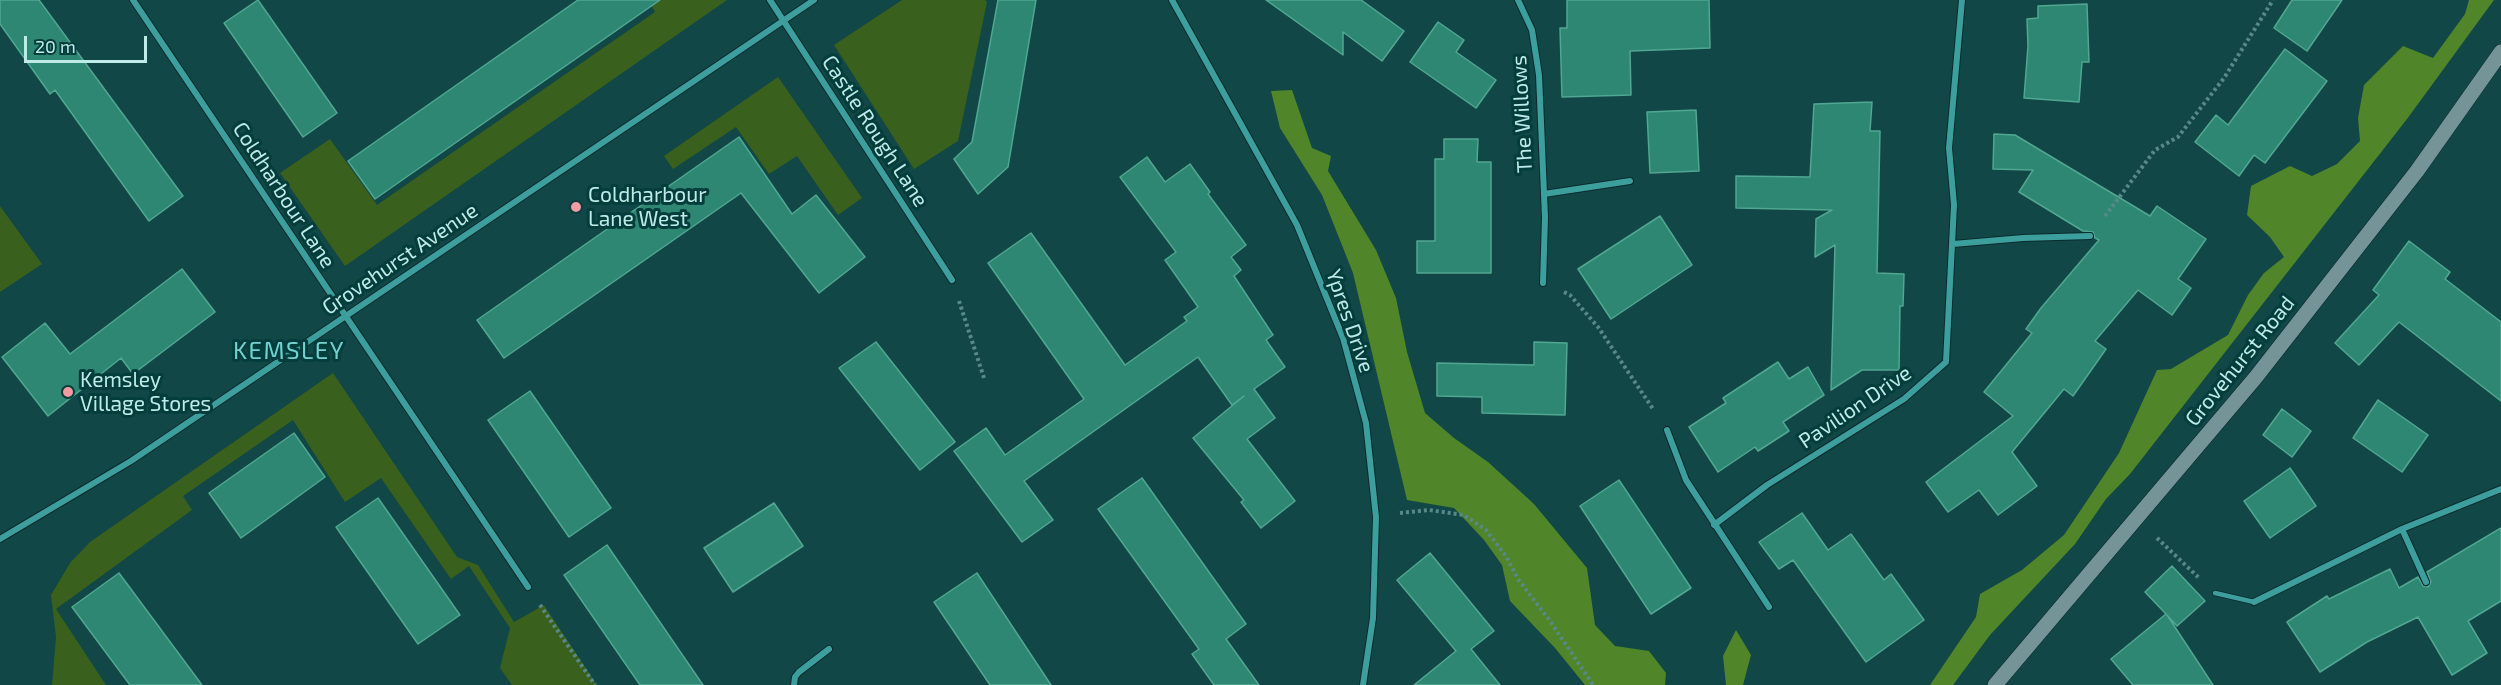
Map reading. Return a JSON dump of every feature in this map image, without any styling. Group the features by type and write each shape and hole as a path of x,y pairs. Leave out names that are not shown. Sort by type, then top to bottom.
{"street":[{"name":"Coldharbour Lane","path":"133,0 528,587"},
{"name":"Castle Rough Lane","path":"770,0 952,280"},
{"name":"Grovehurst Avenue","path":"0,539 131,461 814,0"},
{"name":"Ypres Drive","path":"1172,0 1297,225 1343,338 1366,423 1376,517 1373,618 1363,685"},
{"name":"The Willows","path":"1518,0 1532,30 1539,75 1544,194 1543,283"},
{"name":"Pavilion Drive","path":"1714,525 1767,485 1904,399 1946,362 1954,205 1949,148 1962,0"},
{"name":"Grovehurst Road","path":"1995,685 2278,349 2417,171 2501,52"},
{"name":"The Willows","path":"1544,194 1630,181"},
{"path":"1953,244 2023,238 2090,236"},
{"path":"1667,430 1686,480 1769,607"},
{"path":"2254,602 2402,529 2501,489"},
{"path":"2402,529 2426,582"},
{"path":"794,685 795,677 799,672 829,649"}],"lane":[{"path":"2215,593 2254,602"}],"path":[{"path":"2090,236 2155,150 2178,137 2217,87 2272,0"},
{"path":"952,280 984,378"},
{"path":"1543,283 1570,296 1598,327 1667,430"},
{"path":"1376,517 1429,510 1464,515 1486,530 1593,685"},
{"path":"2136,518 2215,593"},
{"path":"528,587 595,685"}],"green space":[{"path":"648,0 727,0 345,266 280,173 330,139 377,205 655,12"},
{"path":"902,0 985,0 987,2 958,141 914,169 834,45"},
{"path":"2469,0 2494,0 2407,119 2130,474 2106,499 2075,544 1990,635 1953,685 1930,685 1976,617 1980,594 2022,570 2064,535 2119,453 2157,370 2171,369 2228,335 2248,295 2264,273 2284,257 2270,237 2247,215 2251,186 2290,166 2312,176 2337,164 2360,141 2358,118 2364,85 2403,46 2433,58 2465,14"},
{"path":"778,77 862,198 838,215 797,156 769,174 736,127 673,169 664,156"},
{"path":"1292,90 1312,148 1331,156 1328,171 1376,250 1396,298 1407,352 1425,413 1454,438 1488,462 1534,504 1587,568 1595,625 1615,646 1649,651 1666,673 1665,685 1585,685 1555,648 1510,601 1502,565 1484,540 1454,508 1407,500 1353,273 1322,195 1280,128 1271,91"},
{"path":"0,206 42,264 0,292"},
{"path":"333,373 457,557 478,565 514,622 544,605 597,685 512,685 500,668 510,628 469,566 451,579 381,478 345,502 293,420 183,496 192,510 56,609 106,685 52,685 56,637 51,595 70,563 90,542"},
{"path":"1736,630 1751,655 1743,685 1726,685 1723,656"}],"building":[{"path":"0,0 39,0 183,196 149,221 55,90 50,94 0,24"},
{"path":"258,0 337,113 303,137 224,23"},
{"path":"578,0 660,0 375,199 348,161"},
{"path":"998,0 1036,0 1008,167 978,194 954,159 972,142"},
{"path":"1266,0 1361,0 1404,31 1382,61 1343,32 1343,55"},
{"path":"1567,0 1709,0 1710,48 1630,51 1631,95 1562,97 1560,28 1567,28"},
{"path":"2292,0 2342,0 2307,51 2274,28"},
{"path":"2087,4 2089,62 2082,62 2079,102 2024,98 2028,46 2027,19 2038,18 2038,6"},
{"path":"1438,22 1464,40 1456,52 1496,80 1476,108 1410,62"},
{"path":"2285,49 2327,81 2265,163 2254,155 2239,176 2195,142 2216,115 2228,125"},
{"path":"1872,102 1870,131 1880,131 1877,273 1904,274 1903,306 1900,306 1899,370 1862,370 1831,390 1835,245 1815,257 1816,219 1832,210 1736,208 1736,176 1810,177 1814,104"},
{"path":"1696,110 1699,171 1650,173 1647,112"},
{"path":"1994,134 2015,135 2150,216 2157,206 2206,239 2178,279 2191,288 2172,315 2138,290 2095,341 2106,349 2073,396 2064,389 2012,452 2037,486 1998,515 1979,490 1948,512 1926,482 2013,416 1984,392 2032,333 2026,329 2041,308 2099,240 2095,238 2093,232 2083,231 2019,192 2033,170 1993,169"},
{"path":"739,137 792,214 816,195 865,257 819,293 741,193 504,358 477,320"},
{"path":"1444,139 1478,139 1477,162 1491,162 1491,273 1417,273 1417,241 1435,241 1435,159 1444,159"},
{"path":"1147,157 1165,182 1190,164 1210,192 1208,194 1246,245 1231,257 1241,270 1234,276 1273,335 1266,340 1285,367 1254,389 1275,418 1247,439 1295,501 1261,528 1241,502 1244,500 1193,438 1244,396 1232,405 1198,357 1024,481 1053,520 1022,542 954,451 986,428 1005,455 1084,399 988,263 1031,233 1125,365 1187,321 1184,317 1198,307 1165,260 1176,252 1120,177"},
{"path":"1660,216 1692,265 1611,319 1578,269"},
{"path":"2409,241 2450,272 2445,279 2501,322 2501,401 2399,322 2359,365 2335,343 2379,295 2373,290"},
{"path":"182,269 215,312 133,374 121,358 48,416 2,357 45,323 70,354"},
{"path":"876,342 955,442 920,470 839,368"},
{"path":"1534,342 1567,343 1565,415 1482,413 1482,397 1437,396 1437,363 1534,365"},
{"path":"1778,362 1789,379 1808,367 1824,395 1783,422 1789,431 1758,451 1755,447 1718,472 1689,427 1726,403 1723,398"},
{"path":"530,391 611,508 569,537 488,420"},
{"path":"2378,400 2428,435 2402,472 2353,438"},
{"path":"2282,409 2311,431 2292,457 2263,435"},
{"path":"294,433 325,477 241,538 209,493"},
{"path":"2290,468 2316,506 2270,538 2244,501"},
{"path":"1142,478 1246,624 1226,639 1259,685 1214,685 1192,654 1199,649 1098,509"},
{"path":"1619,480 1691,588 1651,614 1580,506"},
{"path":"378,498 460,615 418,644 336,527"},
{"path":"774,503 803,546 733,592 704,548"},
{"path":"1802,513 1828,550 1851,534 1884,580 1891,574 1924,620 1866,662 1793,560 1779,569 1759,542"},
{"path":"2501,528 2501,601 2468,621 2487,653 2452,675 2418,617 2367,642 2320,672 2287,622 2327,596 2329,599 2390,569 2399,588 2418,577 2423,586 2428,587 2431,582 2427,572"},
{"path":"607,545 703,685 640,685 564,575"},
{"path":"1430,553 1494,631 1471,649 1500,685 1414,685 1456,651 1397,580"},
{"path":"2172,566 2205,601 2177,626 2167,615 2213,685 2133,685 2111,659 2166,614 2145,592"},
{"path":"119,573 202,685 130,685 72,607"},
{"path":"977,573 1051,685 990,685 934,602"}],"place":[{"name":"Coldharbour Lane West","path":"576,207"},
{"name":"Kemsley Village Stores","path":"68,392"}],"district":[{"name":"KEMSLEY","path":"289,351"}]}
